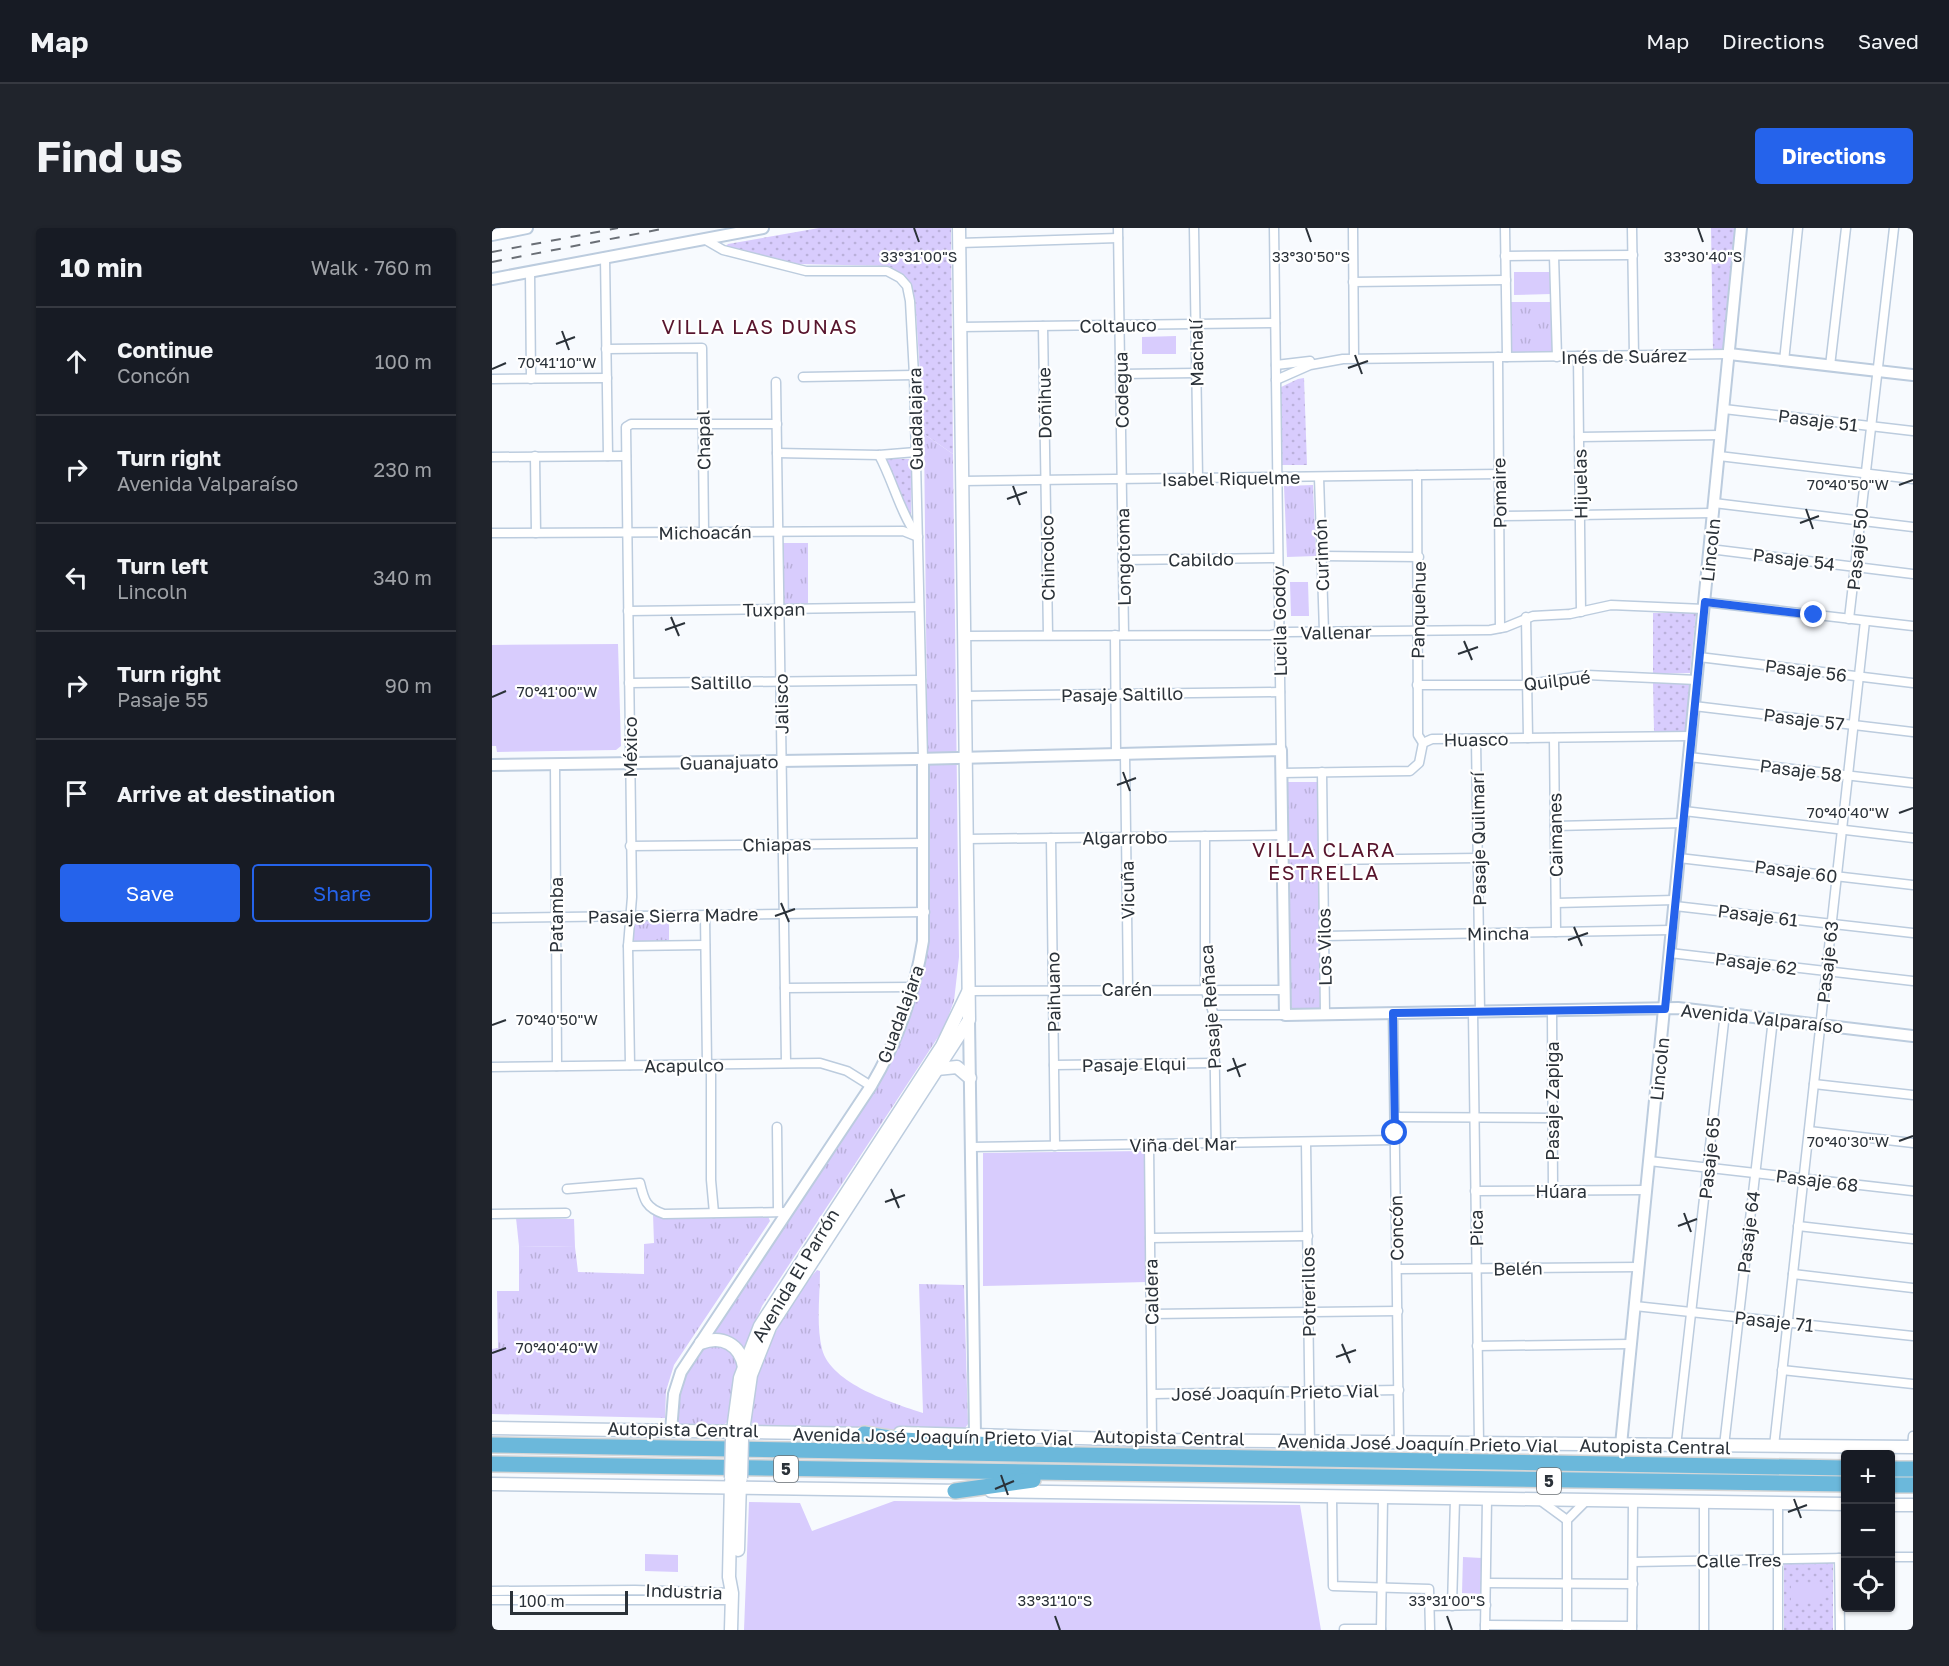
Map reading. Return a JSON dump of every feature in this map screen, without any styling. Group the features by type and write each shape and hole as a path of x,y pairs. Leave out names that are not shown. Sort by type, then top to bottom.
{"highway":[{"path":"864,1434 903,1440 987,1444 1044,1455"},
{"name":"Autopista Central","path":"492,1445 1841,1468"},
{"name":"Autopista Central","path":"492,1464 1841,1484"},
{"path":"1895,1468 1913,1469"},
{"path":"956,1491 1080,1473"},
{"path":"1895,1485 1913,1485"}],"main road":[{"path":"959,228 969,1020"},
{"name":"Avenida El Parrón","path":"731,1630 732,1596 729,1577 737,1436 744,1367 768,1311 942,1046 969,991"},
{"name":"Avenida El Parrón","path":"737,1436 751,1375 770,1327 969,1020"},
{"path":"937,1069 957,1067 970,1078"},
{"path":"701,1343 716,1340 731,1344 740,1354 744,1367"},
{"name":"Avenida José Joaquín Prieto Vial","path":"492,1428 671,1431 737,1436 975,1435 1152,1440 1676,1446 1913,1443"},
{"path":"492,1484 736,1483 956,1491 1841,1504"},
{"path":"1895,1505 1913,1505"}],"street":[{"path":"492,235 527,228"},
{"path":"492,279 763,228"},
{"name":"Codegua","path":"1118,228 1123,479"},
{"name":"Machalí","path":"1194,228 1198,478"},
{"name":"Lucila Godoy","path":"1274,228 1285,1014"},
{"path":"1353,228 1354,359"},
{"name":"Pomaire","path":"1500,628 1499,474 1506,280 1505,228"},
{"path":"1632,228 1634,356"},
{"name":"Lincoln","path":"1621,1445 1741,228"},
{"path":"1784,361 1798,228"},
{"path":"1830,366 1846,228"},
{"name":"Pasaje 50","path":"1849,619 1894,228"},
{"path":"959,243 1118,238"},
{"name":"Guadalajara","path":"671,1431 675,1387 681,1372 782,1211 871,1086 888,1056 913,987 921,954 925,912 914,375 910,301 904,282 891,273 806,271 723,250 704,239"},
{"path":"1505,256 1633,255"},
{"path":"1554,256 1557,357"},
{"path":"605,257 608,456"},
{"path":"530,272 531,379"},
{"path":"1353,282 1506,280"},
{"name":"Coltauco","path":"960,327 1275,323"},
{"name":"Doñihue","path":"1043,326 1045,480"},
{"name":"Chapal","path":"606,349 702,348 704,532"},
{"name":"Inés de Suárez","path":"1276,365 1354,359 1728,354 1913,375"},
{"name":"Hijuelas","path":"1578,356 1581,612"},
{"name":"Inés de Suárez","path":"1276,380 1310,365 1334,360"},
{"path":"1120,374 1196,373"},
{"path":"803,377 914,375"},
{"path":"492,379 607,378"},
{"name":"Jalisco","path":"776,382 786,1063"},
{"name":"Pasaje 51","path":"1724,409 1913,431"},
{"name":"México","path":"630,1065 628,946 630,763 626,427 631,424 703,424"},
{"path":"703,424 777,424"},
{"path":"1579,436 1721,435"},
{"path":"777,453 879,455 916,452"},
{"name":"Guadalajara","path":"879,455 895,486 908,522 918,537"},
{"path":"535,456 536,533"},
{"path":"492,457 626,456"},
{"path":"1719,456 1913,479"},
{"name":"Isabel Riquelme","path":"962,481 1499,474"},
{"name":"Panquehue","path":"1417,475 1418,735 1423,743"},
{"name":"Curimón","path":"1319,477 1324,632"},
{"name":"Longotoma","path":"1121,754 1116,694 1123,560 1123,479"},
{"name":"Chincolco","path":"1045,480 1048,635"},
{"path":"1500,516 1580,515 1714,508 1860,520 1913,527"},
{"name":"Michoacán","path":"492,533 903,531 918,537"},
{"name":"Pasaje 54","path":"1710,549 1913,574"},
{"path":"1321,556 1419,557"},
{"name":"Cabildo","path":"1123,560 1278,558"},
{"name":"Vallenar","path":"964,636 1279,634 1500,628 1526,617 1581,612 1619,605 1704,605 1913,626"},
{"name":"Tuxpan","path":"628,611 920,607"},
{"path":"1526,617 1528,738"},
{"name":"Pasaje 63","path":"1774,1446 1865,621"},
{"name":"Pasaje 56","path":"1699,657 1913,683"},
{"name":"Quilpué","path":"1417,685 1527,683 1587,675 1697,680"},
{"name":"Saltillo","path":"629,683 921,680"},
{"name":"Pasaje Saltillo","path":"965,696 1280,693"},
{"name":"Pasaje 57","path":"1694,706 1913,732"},
{"name":"Huasco","path":"1281,772 1412,770 1419,763 1423,743 1432,739 1691,736"},
{"name":"Caimanes","path":"1554,738 1556,932"},
{"name":"Pasaje Quilmarí","path":"1476,739 1479,933 1477,1012"},
{"path":"966,758 1281,750"},
{"name":"Vicuña","path":"1121,754 1126,837 1128,989"},
{"name":"Pasaje 58","path":"1689,757 1913,783"},
{"name":"Guanajuato","path":"492,765 966,758"},
{"name":"Patamba","path":"555,764 557,1066"},
{"name":"Los Vilos","path":"1322,772 1325,1014"},
{"path":"1684,811 1913,838"},
{"path":"1555,826 1683,823"},
{"name":"Algarrobo","path":"967,839 1282,835"},
{"name":"Pasaje Reñaca","path":"1204,836 1205,989 1214,1016 1216,1143"},
{"name":"Paihuano","path":"1051,838 1054,1146"},
{"name":"Chiapas","path":"630,846 924,843"},
{"path":"1323,860 1478,858"},
{"name":"Pasaje 60","path":"1679,858 1913,885"},
{"name":"Pasaje 61","path":"1556,903 1675,903 1913,933"},
{"name":"Pasaje Sierra Madre","path":"492,918 925,912"},
{"path":"705,915 711,1180 714,1214"},
{"name":"Mincha","path":"1324,936 1672,930"},
{"path":"628,946 705,945"},
{"name":"Pasaje 62","path":"1670,953 1913,981"},
{"path":"785,988 913,987"},
{"name":"Carén","path":"969,991 1284,990"},
{"name":"Avenida Valparaíso","path":"1214,1016 1665,1009 1725,1013 1913,1036"},
{"name":"Pasaje Zapiga","path":"1552,1011 1553,1191"},
{"name":"Pica","path":"1477,1012 1474,1117 1479,1443"},
{"name":"Concón","path":"1393,1013 1399,1443"},
{"name":"Pasaje 65","path":"1676,1446 1725,1013"},
{"name":"Pasaje 64","path":"1724,1446 1773,1019"},
{"path":"969,1020 975,1435"},
{"name":"Acapulco","path":"492,1067 786,1063 834,1066 871,1086"},
{"name":"Pasaje Elqui","path":"1054,1065 1215,1063"},
{"path":"1814,1083 1913,1095"},
{"path":"1395,1117 1552,1118"},
{"path":"567,1189 640,1183 646,1204 652,1210 664,1214 782,1211 777,1127"},
{"path":"1809,1131 1913,1143"},
{"name":"Viña del Mar","path":"971,1147 1395,1140"},
{"name":"Potrerillos","path":"1306,1142 1310,1442"},
{"name":"Caldera","path":"1149,1144 1152,1440"},
{"name":"Pasaje 68","path":"1650,1161 1913,1191"},
{"name":"Húara","path":"1475,1191 1646,1190"},
{"path":"492,1214 566,1213"},
{"path":"1798,1226 1913,1239"},
{"path":"1150,1238 1308,1236"},
{"name":"Belén","path":"1397,1269 1639,1267"},
{"path":"1793,1274 1913,1288"},
{"name":"Pasaje 71","path":"1635,1306 1913,1336"},
{"path":"1151,1314 1398,1311"},
{"path":"1478,1346 1631,1344"},
{"path":"1782,1370 1913,1384"},
{"name":"José Joaquín Prieto Vial","path":"1152,1394 1399,1390"},
{"path":"1332,1497 1333,1586 1429,1589 1430,1630"},
{"path":"1344,1629 1381,1630 1383,1498"},
{"path":"1452,1606 1455,1499"},
{"path":"1487,1499 1485,1627 1632,1628 1633,1501"},
{"path":"1539,1499 1567,1520"},
{"path":"1567,1627 1567,1520 1587,1500"},
{"path":"1704,1501 1704,1630"},
{"path":"1778,1502 1778,1630"},
{"path":"1895,1557 1913,1557"},
{"name":"Calle Tres","path":"1633,1562 1841,1558"},
{"path":"1486,1583 1633,1584"},
{"name":"Industria","path":"492,1591 635,1590 732,1596"},
{"path":"1840,1630 1841,1594"},
{"name":"Industria","path":"492,1599 732,1596"},
{"path":"1430,1606 1485,1605"}],"green space":[{"path":"819,228 951,228 953,454 924,434 915,298 902,275 889,266 798,264 726,246"},
{"path":"1711,228 1735,228 1725,351 1713,351"},
{"path":"1514,272 1551,272 1551,294 1514,295"},
{"path":"1511,302 1553,302 1553,354 1511,354"},
{"path":"1176,336 1176,354 1142,354 1142,337"},
{"path":"1304,378 1307,465 1282,465 1279,388"},
{"path":"924,434 953,454 959,957 954,1001 944,1028 762,1306 738,1364 728,1421 722,1427 679,1426 676,1407 684,1374 872,1093 895,1050 919,983 929,912"},
{"path":"886,459 912,459 911,518"},
{"path":"1313,485 1316,556 1287,557 1284,486"},
{"path":"782,543 808,543 808,606 782,606"},
{"path":"1290,582 1308,582 1309,616 1291,616"},
{"path":"1653,613 1696,613 1690,673 1653,674"},
{"path":"618,644 621,746 616,750 497,752 496,746 492,746 492,645"},
{"path":"1653,683 1691,684 1685,732 1654,731"},
{"path":"1286,782 1318,782 1320,1008 1288,1008"},
{"path":"669,919 669,941 631,942 634,920"},
{"path":"1145,1151 1147,1282 983,1286 983,1153"},
{"path":"653,1214 665,1218 768,1216 770,1221 674,1365 666,1391 665,1418 492,1414 492,1349 498,1348 497,1291 519,1291 519,1246 575,1247 578,1272 644,1274 644,1244 654,1243"},
{"path":"516,1218 574,1219 575,1247 519,1246"},
{"path":"817,1270 820,1271 820,1339 828,1361 850,1382 880,1398 923,1413 919,1284 964,1285 968,1424 963,1431 753,1429 750,1412 753,1391 769,1345 794,1302"},
{"path":"894,1501 1300,1505 1321,1630 744,1630 749,1502 800,1503 812,1531"},
{"path":"645,1554 678,1555 678,1572 645,1571"},
{"path":"1463,1557 1482,1558 1481,1594 1462,1593"},
{"path":"1784,1563 1833,1563 1833,1630 1784,1630"},
{"path":"1824,1583 1824,1602 1791,1602 1791,1584"}],"railway":[{"path":"492,252 618,228"},
{"path":"492,262 667,228"}],"district":[{"name":"VILLA LAS DUNAS","path":"760,326"},
{"name":"VILLA CLARA ESTRELLA","path":"1324,860"}],"route":[{"path":"1395,1133 1393,1013 1665,1009 1705,602 1814,615"}]}
